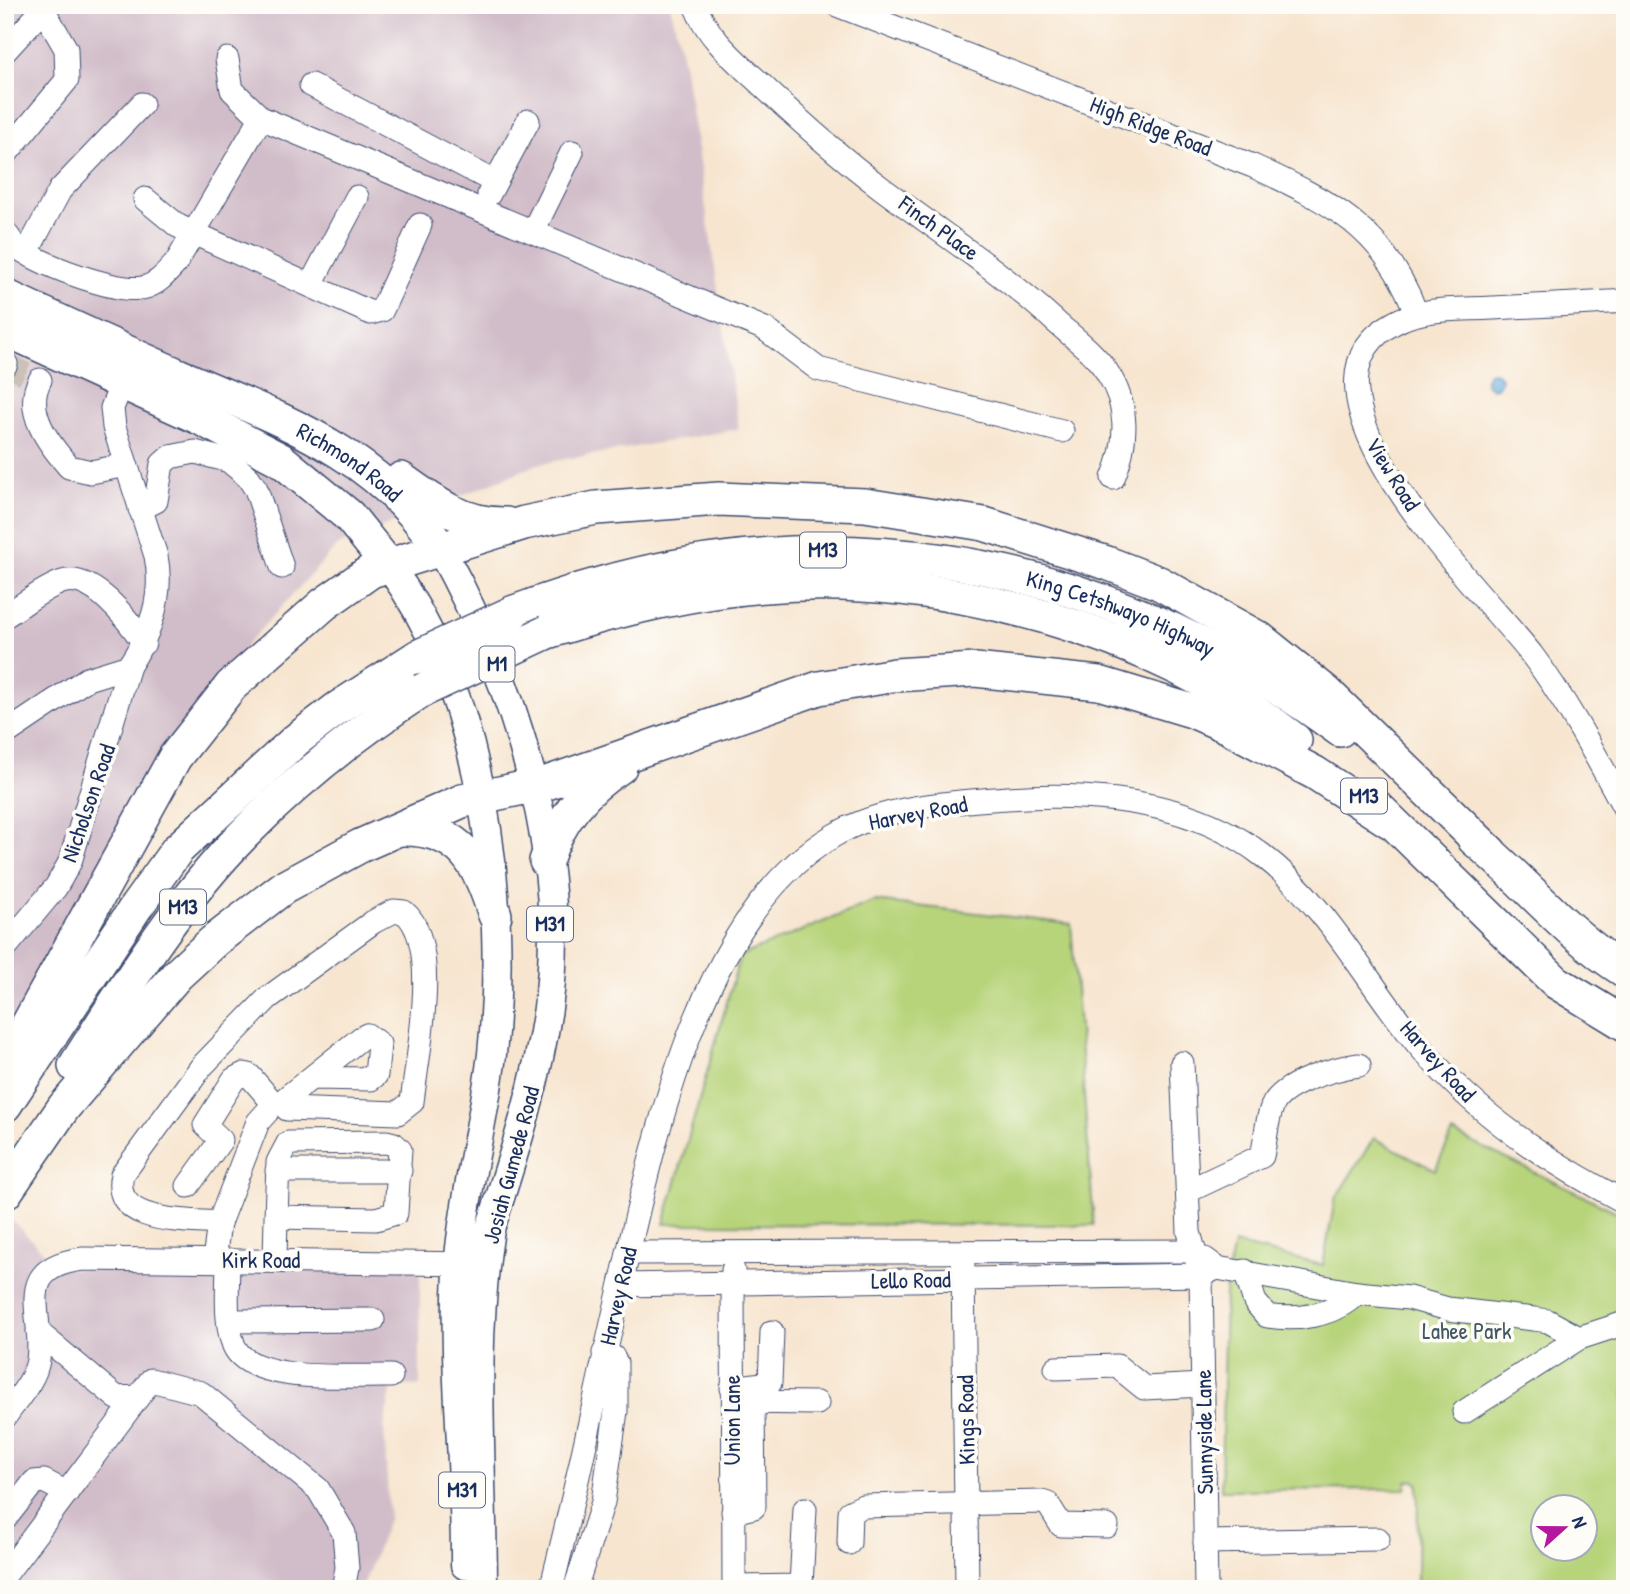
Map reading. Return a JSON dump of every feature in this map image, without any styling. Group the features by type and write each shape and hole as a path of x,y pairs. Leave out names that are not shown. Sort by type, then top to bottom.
{"highway":[{"name":"Richmond Road","path":"5,296 281,460 332,500 389,566"},
{"name":"Richmond Road","path":"5,329 56,351 128,368 307,432 391,488 412,510 440,550"},
{"path":"338,451 398,477 452,514 470,521 524,523"},
{"path":"324,604 344,578 353,548 345,520 332,500"},
{"path":"5,1066 175,757 231,686 324,604 371,571 524,523 596,508 679,500 806,500 865,505 974,522 1107,563 1159,583 1260,639 1326,692 1490,852"},
{"name":"King Cetshwayo Highway","path":"5,1105 135,907 177,850 296,740 338,708 417,657 512,613 595,583 673,564 756,554 829,550 903,555 1022,576 1135,611 1240,662 1282,687 1357,743 1490,852 1554,916 1592,949 1625,971"},
{"name":"King Cetshwayo Highway","path":"5,1176 133,976 172,921 242,836 316,766 363,729 421,691 547,632 648,602 767,586 875,585 1003,606 1127,646 1234,700 1287,734 1342,776 1556,982 1625,1024"},
{"path":"5,1193 64,1107 124,1034 195,958 282,888 360,846 481,795 533,786 659,746 719,722 819,688 895,675 975,670 1099,682 1226,726 1315,773 1389,821"},
{"path":"546,861 562,822 594,784 659,746"},
{"path":"402,829 418,829 437,834 465,850 476,864 495,915"}],"main road":[{"name":"Richmond Road","path":"440,550 486,638 505,686 533,786"},
{"name":"Richmond Road","path":"389,566 412,601 446,673 481,795"},
{"name":"Josiah Gumede Road","path":"483,1589 479,1350 472,1264 490,1230 538,1062 548,1005 550,913 546,861 533,786"},
{"name":"Josiah Gumede Road","path":"464,1589 465,1550 456,1333 472,1264 492,1055 497,967 493,869 481,795"}],"street":[{"name":"Finch Place","path":"695,5 705,25 727,52 814,133 881,188 976,254 1051,317 1106,371 1123,413 1126,439 1113,478"},
{"name":"High Ridge Road","path":"837,5 1253,166 1335,205 1365,232 1401,281 1416,313"},
{"path":"5,51 45,7 66,49 67,80 5,155"},
{"path":"227,59 232,90 261,118 765,329 818,369 1062,431"},
{"path":"311,85 495,182"},
{"path":"27,252 61,190 142,104"},
{"path":"5,232 16,246 27,252 105,284 130,289 145,288 161,280 176,263 261,118"},
{"path":"481,209 528,121"},
{"path":"533,231 572,152"},
{"path":"311,284 357,197"},
{"path":"145,199 178,226 371,313 378,313 421,225"},
{"name":"View Road","path":"1625,301 1416,313 1376,334 1361,358 1357,388 1370,442 1387,473 1452,560 1531,654 1563,699 1625,809"},
{"path":"56,351 19,371 32,394 45,434 69,467 91,471 126,465"},
{"name":"Nicholson Road","path":"5,948 56,887 70,862 129,666 144,643 157,604 160,579 112,408 128,368"},
{"path":"140,509 156,501 162,464 170,457 195,452 229,461 248,477 256,489 282,567"},
{"path":"5,616 63,582 91,585 129,620 144,643"},
{"path":"5,734 75,686 129,666"},
{"name":"Harvey Road","path":"552,1585 628,1253 675,1079 700,1010 741,931 772,889 813,850 850,828 924,808 1012,797 1116,799 1191,817 1239,838 1291,879 1313,901 1419,1046 1473,1101 1496,1122 1539,1153 1625,1202"},
{"path":"188,1186 221,1140 205,1125 234,1079 244,1074 249,1075 277,1104 398,1114 412,1102 425,966 416,931 404,912 394,911 373,922 268,998 202,1066 122,1175 121,1191 126,1201 141,1214 219,1223"},
{"name":"Sunnyside Lane","path":"1182,1063 1189,1232 1194,1251 1209,1272 1203,1385 1206,1589"},
{"path":"1188,1191 1262,1156 1271,1108 1277,1096 1288,1088 1342,1068 1359,1065"},
{"path":"312,1078 258,1122 219,1223 231,1336 241,1357 251,1364 277,1373 391,1376"},
{"path":"275,1260 277,1171 283,1147 294,1141 394,1144 402,1154 398,1211 392,1216 376,1219 276,1217"},
{"name":"Lello Road","path":"628,1253 1194,1251"},
{"name":"Union Lane","path":"733,1588 733,1512 739,1397 732,1283 735,1252"},
{"name":"Kings Road","path":"963,1252 967,1589"},
{"name":"Kirk Road","path":"38,1332 36,1293 41,1276 57,1264 83,1259 472,1264"},
{"path":"1245,1271 1255,1302 1267,1316 1304,1316 1327,1312 1345,1305 1357,1293"},
{"name":"Lello Road","path":"621,1285 1245,1271 1357,1293 1409,1298 1448,1309 1548,1321 1579,1338"},
{"path":"229,1321 373,1321"},
{"path":"1464,1412 1579,1338 1625,1323"},
{"path":"38,1332 107,1392 117,1398 138,1397"},
{"path":"5,1417 34,1374 38,1332"},
{"path":"739,1397 769,1383 772,1332"},
{"path":"552,1585 576,1587 598,1525 616,1411 617,1363 613,1357 604,1353"},
{"path":"1056,1368 1117,1366 1143,1388 1203,1385"},
{"path":"5,1575 151,1380 201,1393 318,1489 344,1533 347,1568 343,1589"},
{"path":"739,1397 817,1403"},
{"path":"5,1519 34,1482 44,1481 67,1493"},
{"path":"849,1543 850,1512 856,1507 1045,1502 1061,1525 1107,1526"},
{"path":"733,1588 801,1586 805,1509"},
{"path":"1205,1542 1378,1539"}],"shaded area":[{"path":"5,5 670,5 684,62 739,429 538,464 337,546 251,640 176,731 5,1035"},
{"path":"1554,5 1625,5 1625,11 1618,13"},
{"path":"5,1213 60,1269 420,1266 420,1386 392,1385 384,1427 389,1517 362,1589 5,1589"}],"green space":[{"path":"874,901 1071,924 1094,1225 664,1224 740,956"},
{"name":"Lahee Park","path":"1453,1133 1625,1216 1625,1589 1417,1589 1418,1483 1412,1480 1407,1482 1406,1489 1221,1490 1225,1289 1234,1244 1323,1265 1335,1199 1374,1138 1435,1170"}],"water":[{"path":"1493,372 1499,374 1499,386 1493,388 1487,386 1485,380 1487,374"}],"tunnel":[{"path":"6,364 25,374"}]}
